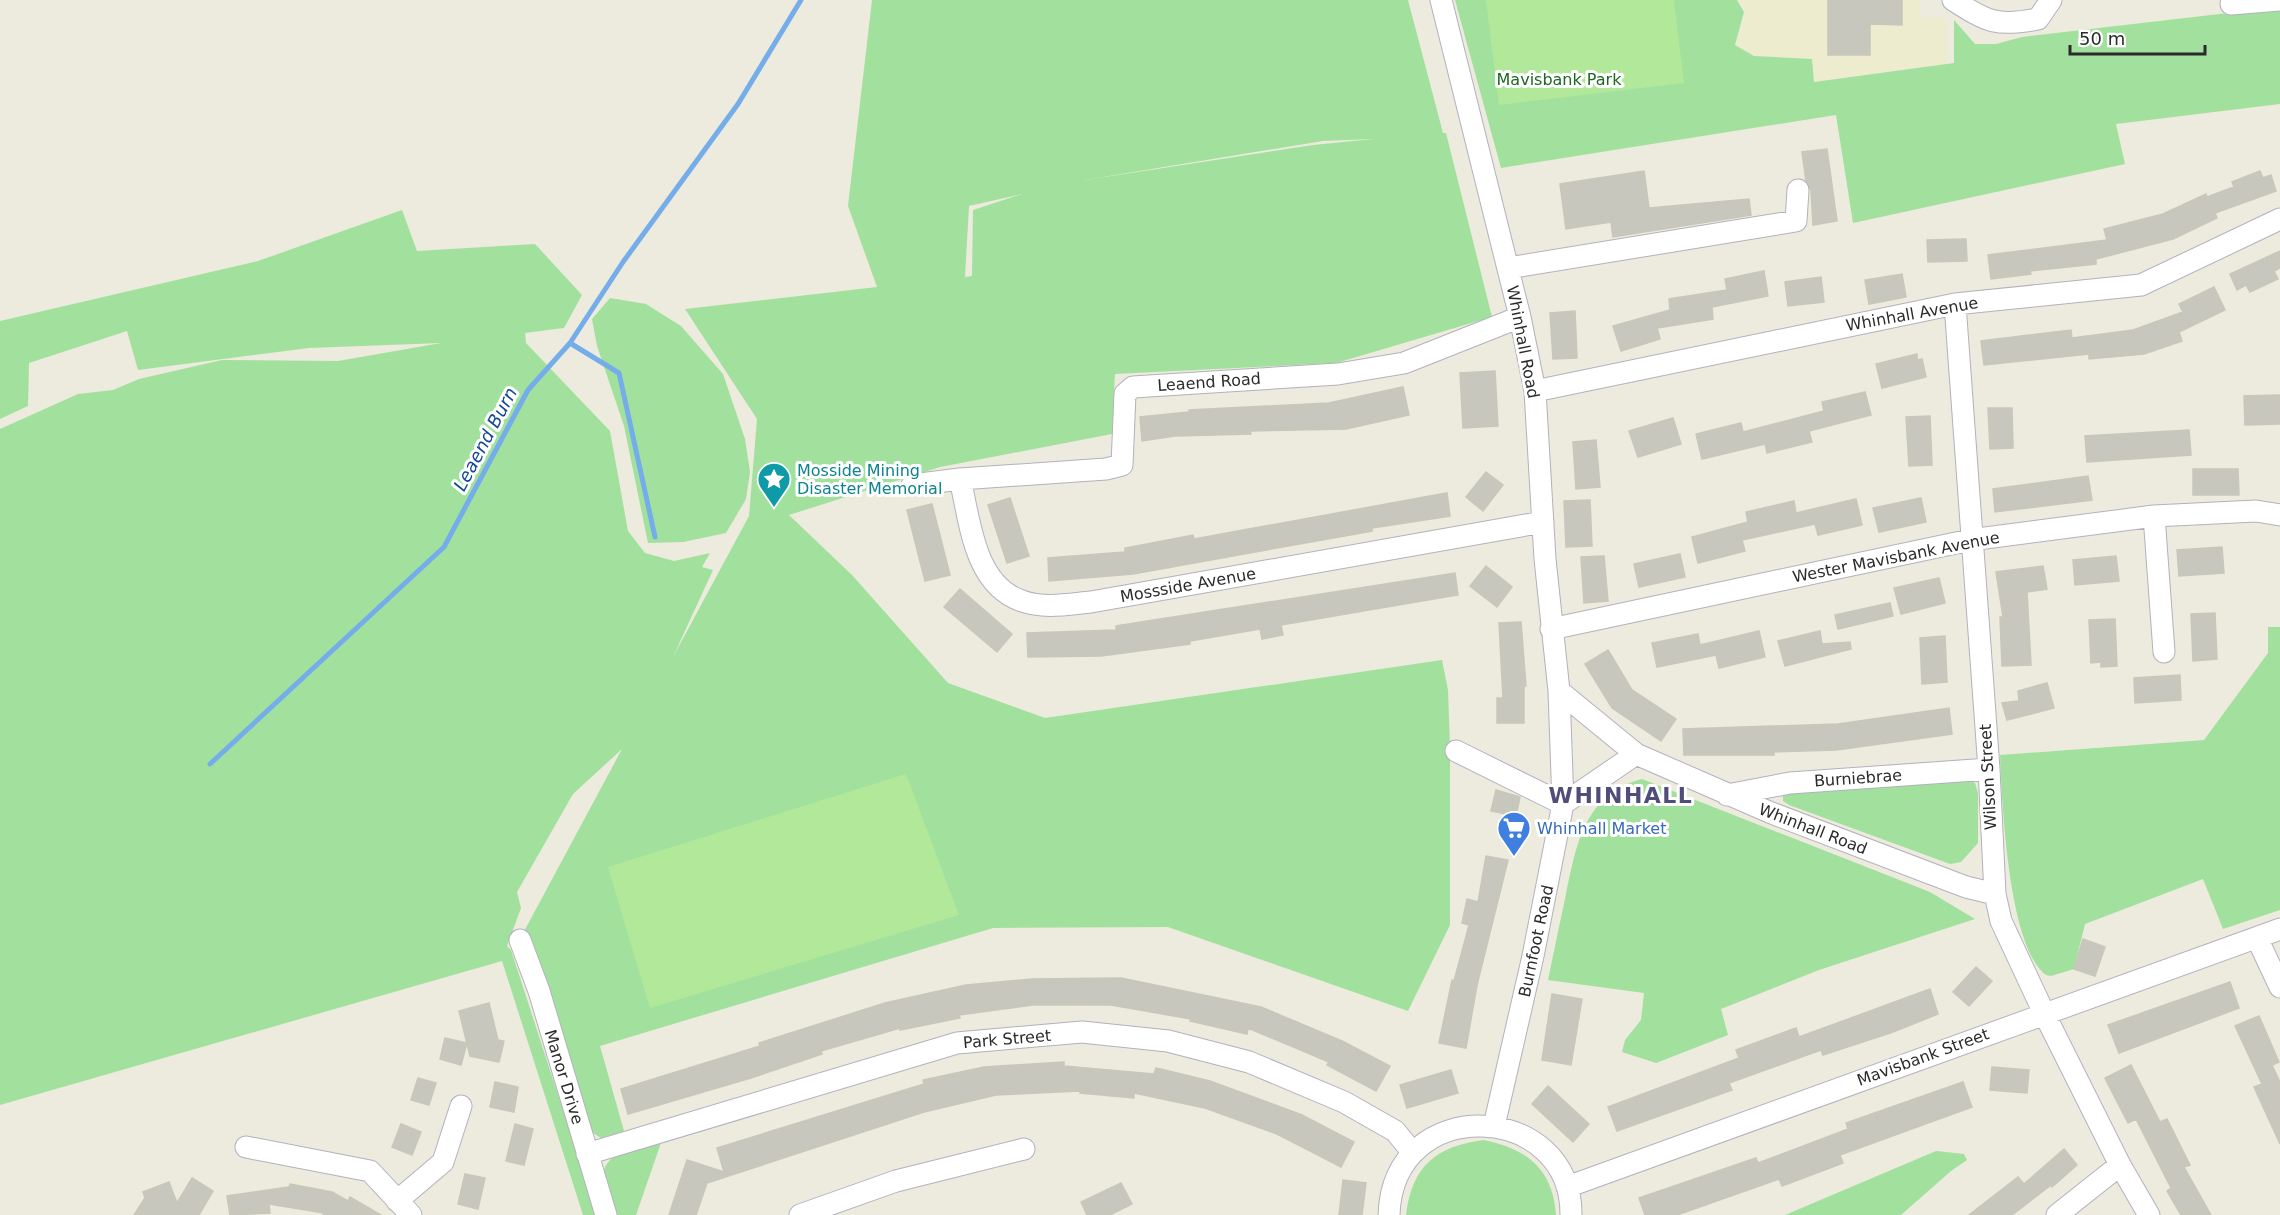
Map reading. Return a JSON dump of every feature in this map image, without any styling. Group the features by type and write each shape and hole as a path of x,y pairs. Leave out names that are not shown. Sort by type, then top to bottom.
{"street":[{"name":"Whinhall Road","path":"1441,0 1520,317 1535,391 1542,522 1559,691 1562,753"},
{"path":"1953,0 1980,18 2008,24 2038,19 2051,0"},
{"path":"2231,4 2280,0"},
{"path":"1508,268 1796,221 1798,190"},
{"name":"Whinhall Avenue","path":"1535,391 1955,304 2141,285 2280,219"},
{"name":"Wilson Street","path":"1955,304 1970,540 1989,769 1995,894 2001,921 2044,1013 2120,1165 2149,1215"},
{"name":"Leaend Road","path":"960,479 1106,469 1122,465 1125,394 1132,387 1338,374 1404,363 1520,317"},
{"path":"912,486 960,479"},
{"name":"Mossside Avenue","path":"960,479 978,558 1002,590 1022,601 1047,605 1091,602 1542,522"},
{"name":"Wester Mavisbank Avenue","path":"1551,629 1970,540 2154,516 2256,512 2280,515"},
{"path":"2154,516 2164,652"},
{"name":"Whinhall Road","path":"1559,691 1636,754 1727,795 1966,887 1995,894"},
{"path":"1456,751 1563,804 1636,754"},
{"name":"Burnfoot Road","path":"1494,1126 1533,956 1563,804 1562,753"},
{"name":"Burniebrae","path":"1727,795 1790,783 1989,769"},
{"name":"Mavisbank Street","path":"1567,1188 2280,929"},
{"path":"2257,938 2280,987"},
{"name":"Manor Drive","path":"520,940 539,991 606,1215"},
{"name":"Park Street","path":"587,1154 957,1042 1082,1032 1168,1041 1249,1062 1344,1102 1395,1131 1413,1153"},
{"path":"246,1147 370,1172 404,1208 443,1161 461,1106"},
{"path":"1389,1215 1389,1200 1398,1174 1413,1153 1445,1131 1461,1126 1494,1126 1521,1134 1544,1151 1561,1174 1567,1188 1571,1215"},
{"path":"800,1215 896,1181 1024,1149"},
{"path":"2057,1215 2120,1165"}],"shaded area":[{"path":"1739,0 1920,0 1921,17 1946,18 1948,64 1814,81 1812,59 1754,55 1736,45 1746,11"}],"green space":[{"path":"872,0 1408,0 1443,133 1446,133 1492,317 1336,363 1115,374 1112,434 940,467 789,515 852,575 948,683 1045,718 1442,660 1448,690 1450,746 1450,925 1408,1011 1168,927 993,928 600,1046 624,1131 601,1138 588,1130 521,937 622,749 573,794 517,892 521,908 507,946 511,950 597,1215 583,1215 502,961 0,1105 0,429 78,394 113,390 139,379 222,360 338,361 441,343 309,348 138,370 127,331 29,363 28,406 0,419 0,321 258,261 402,210 417,251 535,244 582,295 564,328 525,333 526,343 610,431 628,531 645,553 674,561 710,553 702,567 713,570 673,657 749,516 757,419 685,309 877,287 848,206","holes":["1373,139 1313,145 1085,180 1323,141","1022,194 973,210 972,276 965,277 969,206"]},
{"name":"Mavisbank Park","path":"1455,0 1737,0 1744,12 1735,45 1754,56 1812,59 1814,82 1954,63 1954,20 1975,44 1996,44 2022,37 2280,7 2280,104 2116,124 2125,164 1853,223 1836,115 1501,168"},
{"path":"1486,0 1674,0 1684,83 1499,105"},
{"path":"610,298 646,304 681,326 723,374 745,439 750,472 746,499 726,533 683,542 648,543 624,426 597,346 592,319"},
{"path":"2268,627 2280,627 2280,910 2223,929 2203,879 2085,924 2074,969 2051,976 2046,975 2033,959 2023,935 2015,905 2005,837 2000,755 2204,740 2268,653"},
{"path":"906,774 959,915 650,1008 608,867"},
{"path":"1642,779 1930,892 1975,919 1819,970 1721,1009 1728,1035 1656,1063 1622,1052 1625,1040 1641,1020 1644,993 1548,980 1574,857 1586,823 1607,797 1623,786"},
{"path":"1966,779 1975,783 1978,793 1978,843 1961,862 1950,864 1783,801 1783,793"},
{"path":"662,1140 636,1215 614,1215 604,1178 609,1162 624,1151"},
{"path":"1484,1140 1513,1149 1535,1164 1550,1185 1556,1215 1406,1215 1414,1183 1429,1161 1452,1147"},
{"path":"1936,1151 1964,1154 1967,1160 1901,1215 1785,1215"}],"building":[{"path":"1828,0 1902,0 1902,25 1870,24 1870,55 1828,55"},
{"path":"1827,149 1837,221 1813,225 1811,190 1806,181 1802,152"},
{"path":"1644,171 1649,208 1749,199 1751,215 1613,237 1611,222 1566,229 1560,184"},
{"path":"2260,171 2263,178 2271,175 2276,191 2215,213 2217,218 2173,239 2096,259 2096,264 2030,271 2031,274 1991,279 1988,255 2107,240 2104,229 2163,214 2206,194 2207,197 2234,187 2232,182"},
{"path":"1966,239 1967,261 1928,262 1927,240"},
{"path":"2280,251 2280,268 2274,271 2278,279 2250,292 2246,285 2237,290 2230,274"},
{"path":"1764,271 1768,296 1712,307 1713,319 1657,328 1660,339 1621,351 1613,326 1670,310 1669,299 1727,290 1725,279"},
{"path":"1902,274 1906,297 1869,304 1865,280"},
{"path":"1821,277 1824,302 1788,306 1785,282"},
{"path":"2214,287 2225,310 2179,332 2182,341 2144,354 2089,359 2089,354 1984,365 1981,341 2071,330 2072,338 2133,330 2183,312 2179,304"},
{"path":"1575,311 1577,358 1553,359 1550,313"},
{"path":"1917,354 1917,360 1922,359 1926,377 1882,388 1876,364"},
{"path":"1495,371 1498,426 1463,428 1460,373"},
{"path":"1403,387 1409,415 1346,429 1250,431 1251,434 1175,436 1142,441 1140,417 1189,412 1189,410 1329,403"},
{"path":"1865,392 1871,415 1809,431 1812,442 1767,453 1765,444 1702,459 1696,434 1741,423 1743,432 1824,411 1822,402"},
{"path":"2280,395 2280,424 2245,425 2244,396"},
{"path":"1988,408 2012,408 2013,448 1990,449"},
{"path":"1930,416 1932,465 1909,466 1906,417"},
{"path":"1673,418 1681,444 1638,457 1629,431"},
{"path":"2189,430 2191,455 2087,462 2085,436"},
{"path":"1596,440 1600,487 1576,489 1573,442"},
{"path":"2193,469 2238,469 2239,495 2193,495"},
{"path":"1486,472 1503,485 1483,511 1466,497"},
{"path":"2088,476 2092,500 1995,512 1993,489"},
{"path":"1447,493 1450,516 1372,528 1372,531 1133,574 1049,581 1048,558 1125,552 1125,548 1193,535 1194,539"},
{"path":"1010,498 1029,556 1007,563 988,505"},
{"path":"1921,498 1926,522 1879,532 1873,508"},
{"path":"1856,499 1862,525 1818,535 1815,524 1742,540 1745,551 1698,563 1692,537 1748,522 1746,512 1794,501 1796,513"},
{"path":"1590,500 1592,546 1566,547 1564,501"},
{"path":"932,504 950,575 925,581 907,510"},
{"path":"2222,547 2224,573 2179,576 2177,550"},
{"path":"1680,554 1685,577 1639,587 1634,564"},
{"path":"1604,556 1608,601 1584,603 1581,557"},
{"path":"2116,556 2119,581 2075,585 2073,560"},
{"path":"1486,566 1512,587 1497,607 1470,586"},
{"path":"2043,566 2047,589 2027,592 2031,665 2002,666 2000,617 2003,617 1996,572"},
{"path":"1455,573 1458,595 1281,625 1283,635 1262,639 1260,629 1190,641 1190,644 1101,656 1028,657 1027,633 1116,630 1116,626"},
{"path":"1939,578 1945,603 1901,614 1894,588"},
{"path":"960,589 1012,634 997,652 944,607"},
{"path":"1890,603 1893,616 1838,629 1835,615"},
{"path":"2215,613 2217,659 2193,661 2191,614"},
{"path":"2115,619 2117,666 2101,667 2101,662 2091,663 2089,620"},
{"path":"1521,622 1526,686 1524,686 1524,723 1497,723 1497,698 1503,698 1499,623"},
{"path":"1759,631 1765,657 1719,668 1716,655 1657,667 1652,643 1698,634 1700,645"},
{"path":"1820,631 1822,644 1850,642 1851,649 1785,666 1778,641"},
{"path":"1945,636 1947,682 1922,684 1920,638"},
{"path":"1608,650 1632,690 1676,719 1661,741 1612,708 1585,664"},
{"path":"2180,675 2181,700 2135,703 2134,678"},
{"path":"2047,683 2054,708 2007,720 2002,703 2019,701 2018,691"},
{"path":"1949,708 1952,734 1836,750 1774,752 1774,755 1684,755 1683,729 1838,724"},
{"path":"1496,790 1520,797 1516,816 1491,811"},
{"path":"1486,856 1508,860 1477,985 1466,1048 1439,1043 1452,980 1454,981 1469,925 1462,923 1467,899 1478,902"},
{"path":"2083,939 2105,947 2095,976 2074,969"},
{"path":"1976,967 1992,981 1969,1006 1953,992"},
{"path":"1121,978 1261,1007 1342,1041 1390,1066 1376,1091 1327,1065 1329,1062 1248,1028 1247,1034 1190,1021 1191,1019 1111,1005 1032,1005 959,1015 960,1018 900,1030 900,1028 821,1051 822,1054 751,1078 628,1114 621,1089 760,1046 759,1043 885,1003 966,985 1032,979"},
{"path":"2230,982 2239,1008 2119,1053 2108,1025"},
{"path":"1930,989 1938,1014 1893,1032 1823,1055 1821,1050 1729,1083 1732,1090 1617,1131 1608,1107 1739,1058 1736,1050 1796,1028 1799,1037"},
{"path":"1552,994 1582,999 1571,1065 1542,1060"},
{"path":"489,1003 498,1040 504,1041 499,1062 470,1056 459,1011"},
{"path":"2259,1016 2279,1062 2272,1065 2280,1082 2280,1144 2254,1087 2262,1084 2235,1026"},
{"path":"445,1038 467,1043 461,1065 440,1059"},
{"path":"1064,1062 1064,1066 1154,1074 1156,1068 1210,1081 1302,1115 1354,1142 1341,1167 1277,1134 1205,1108 1134,1093 1134,1098 1080,1093 1080,1091 996,1095 924,1112 707,1183 696,1215 669,1215 687,1160 724,1172 717,1148 924,1084 923,1080 984,1067"},
{"path":"2131,1065 2160,1122 2167,1119 2190,1165 2184,1167 2211,1215 2181,1215 2167,1191 2171,1188 2136,1119 2128,1123 2105,1078"},
{"path":"1992,1067 2029,1070 2027,1093 1990,1090"},
{"path":"1451,1070 1458,1093 1407,1108 1400,1085"},
{"path":"418,1078 436,1083 429,1105 411,1100"},
{"path":"495,1082 518,1087 514,1112 490,1107"},
{"path":"1963,1082 1972,1107 1840,1155 1843,1163 1782,1186 1779,1179 1677,1215 1645,1215 1639,1198 1756,1158 1758,1163 1848,1129 1846,1123"},
{"path":"1548,1086 1589,1124 1573,1142 1532,1104"},
{"path":"401,1124 421,1132 412,1155 392,1147"},
{"path":"515,1124 533,1129 524,1165 506,1161"},
{"path":"2064,1149 2077,1165 2052,1187 2051,1185 2012,1215 1969,1215 2018,1177 2024,1184"},
{"path":"465,1174 485,1178 478,1209 458,1204"},
{"path":"192,1178 213,1191 199,1215 134,1215 145,1198 143,1192 169,1182 177,1203"},
{"path":"1343,1180 1366,1183 1362,1215 1339,1215"},
{"path":"1121,1183 1132,1204 1110,1215 1087,1215 1081,1202"},
{"path":"290,1184 332,1192 348,1201 350,1197 381,1215 323,1215 324,1213 269,1204 270,1213 230,1215 227,1196 289,1187"}],"waterway":[{"name":"Leaend Burn","path":"210,764 444,547 528,390 570,343 623,262 738,104 801,0"},
{"path":"570,343 619,373 655,537"}],"place":[{"name":"Mosside Mining Disaster Memorial","path":"774,508"},
{"name":"Whinhall Market","path":"1514,857"}],"district":[{"name":"WHINHALL","path":"1621,795"}]}
